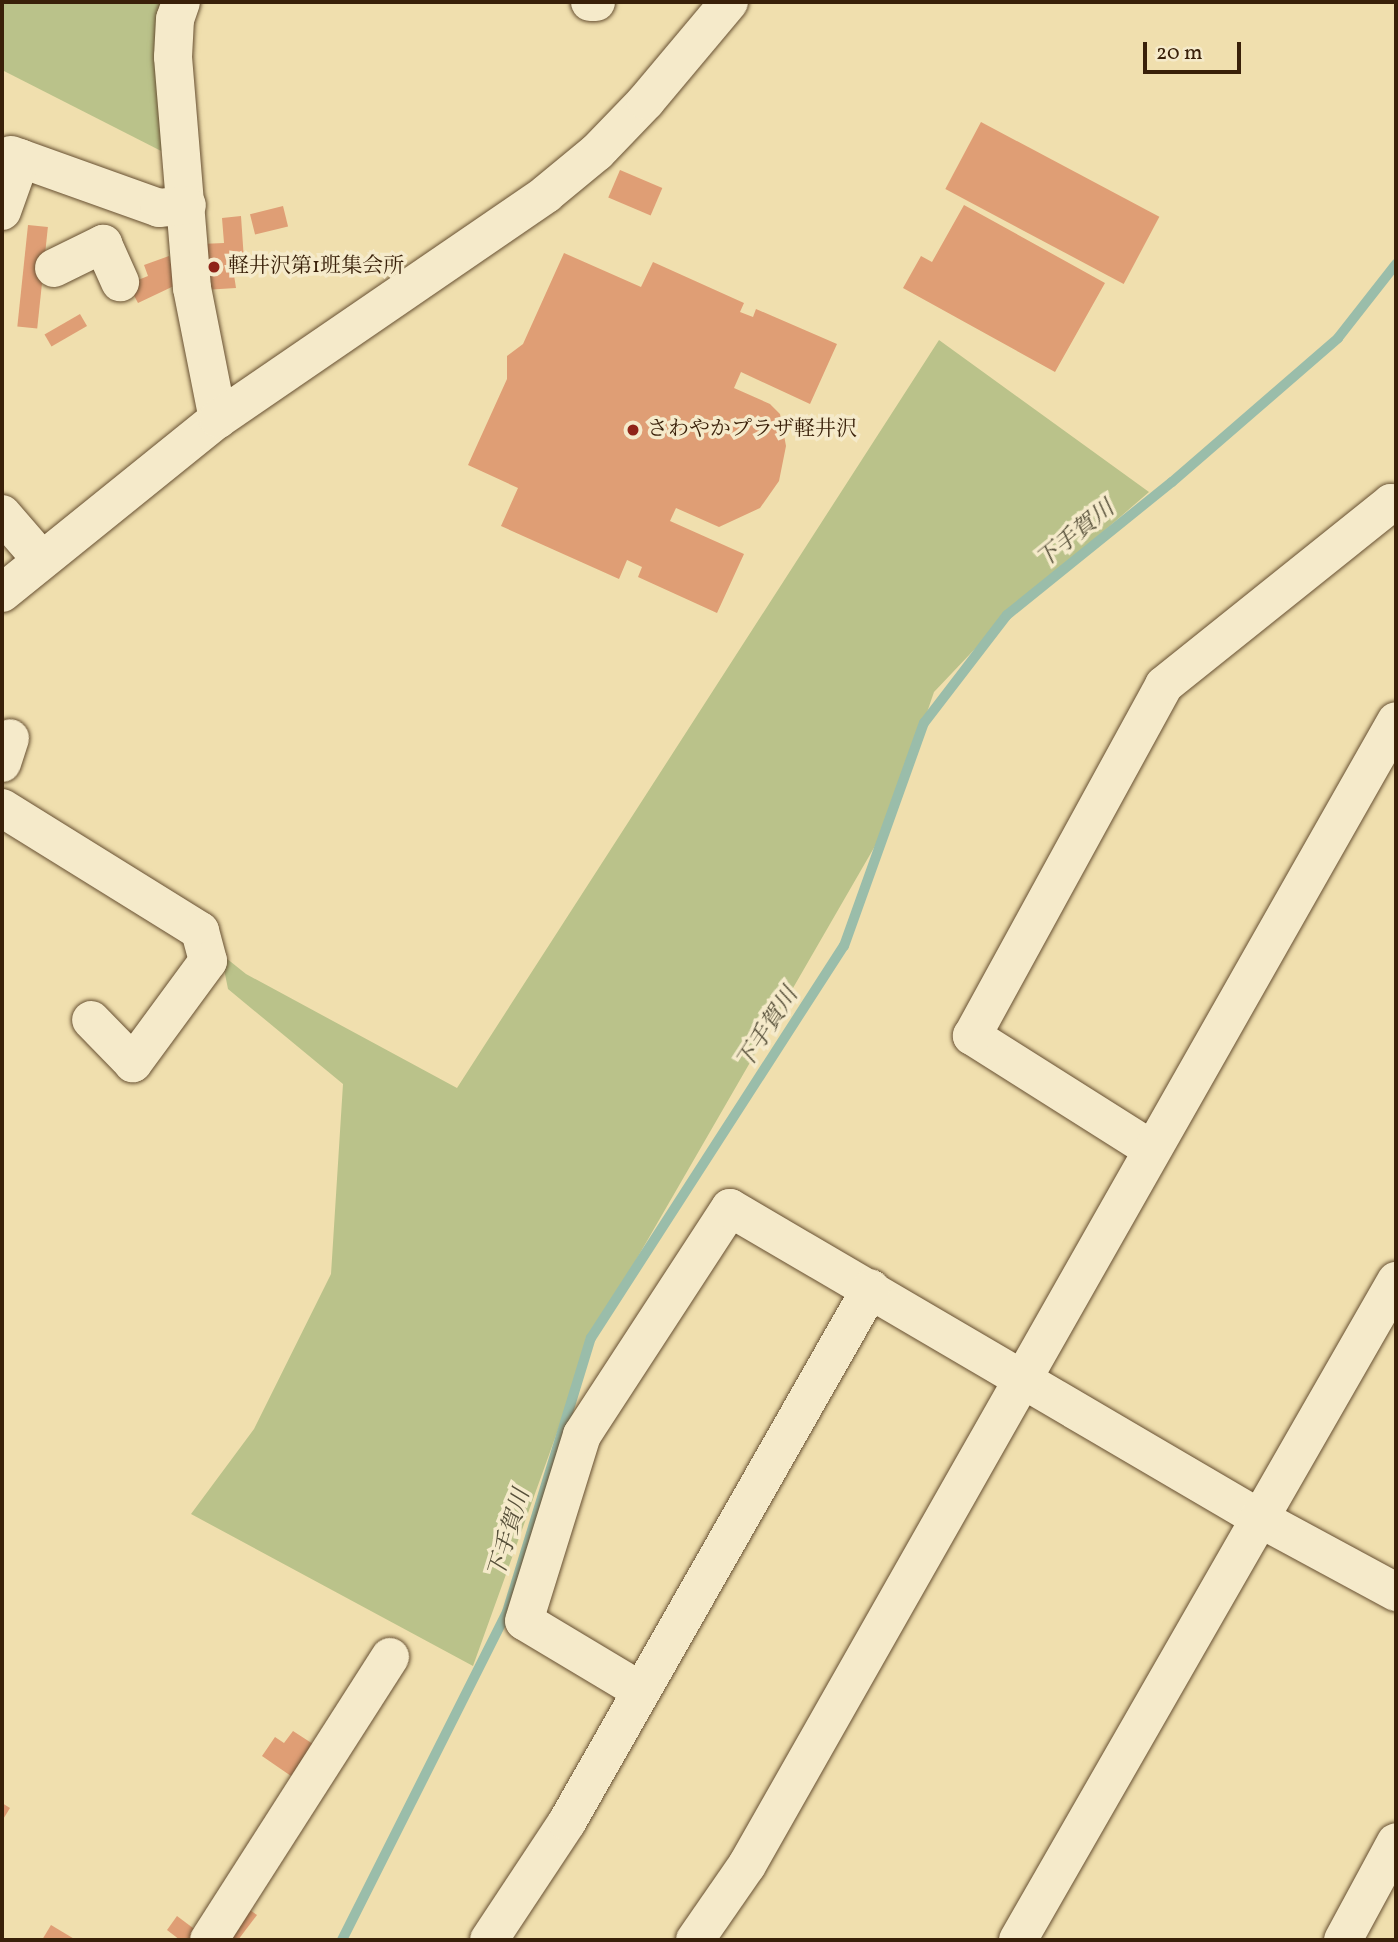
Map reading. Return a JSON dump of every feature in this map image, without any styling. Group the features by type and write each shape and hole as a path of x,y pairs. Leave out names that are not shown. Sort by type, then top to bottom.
{"street":[{"path":"181,2 175,19 173,57 192,288 218,419"},
{"path":"590,2 596,2"},
{"path":"2,593 218,419 509,223 556,186 597,152 646,101 729,2"},
{"path":"2,211 16,157 159,208 187,205"},
{"path":"119,194 103,244 120,282"},
{"path":"54,268 103,244"},
{"path":"1151,1149 972,1035 1164,685 1391,503 1396,506"},
{"path":"2,514 41,559"},
{"path":"695,1940 747,1865 1396,721"},
{"path":"2,808 200,931 208,961 134,1063 91,1020"},
{"path":"641,1691 524,1621 582,1434 730,1208 1259,1518 1396,1592"},
{"path":"1018,1940 1396,1281"},
{"path":"489,1940 567,1822 871,1289"},
{"path":"209,1940 390,1657"},
{"path":"1343,1940 1396,1842"}],"green space":[{"path":"2,2 169,2 171,156 2,70"},
{"path":"939,340 1149,492 1007,615 934,692 890,820 591,1338 473,1666 191,1514 254,1429 331,1274 343,1084 228,989 221,954 246,974 457,1088"}],"building":[{"path":"981,122 1159,217 1124,284 945,189"},
{"path":"620,170 662,188 651,216 608,198"},
{"path":"964,205 1105,283 1055,372 903,288 921,256 932,262"},
{"path":"283,206 288,226 255,235 250,214"},
{"path":"241,216 245,275 234,275 236,288 204,290 201,244 224,243 222,218"},
{"path":"28,225 48,227 37,329 17,326"},
{"name":"さわやかプラザ軽井沢","path":"564,253 641,287 653,262 744,303 740,312 753,317 756,309 837,344 810,404 741,372 734,388 770,404 780,414 786,446 779,481 760,508 719,527 676,508 670,521 744,554 717,613 638,577 642,567 627,560 619,579 501,526 518,488 468,465 507,379 507,356 523,344"},
{"path":"169,256 176,285 138,303 128,284 148,276 144,265"},
{"path":"80,314 87,326 51,347 44,334"},
{"path":"293,1731 313,1744 291,1776 262,1756 275,1737 284,1743"},
{"path":"2,1803 10,1808 2,1821"},
{"path":"244,1906 257,1915 238,1940 227,1940"},
{"path":"177,1916 197,1931 190,1940 180,1940 167,1930"},
{"path":"51,1925 76,1940 42,1940"}],"waterway":[{"name":"下手賀川","path":"342,1940 507,1612 591,1338 844,946 924,723 1007,615 1172,482 1338,338 1396,264"}],"place":[{"name":"軽井沢第1班集会所","path":"214,267"},
{"name":"さわやかプラザ軽井沢","path":"633,430"}]}
